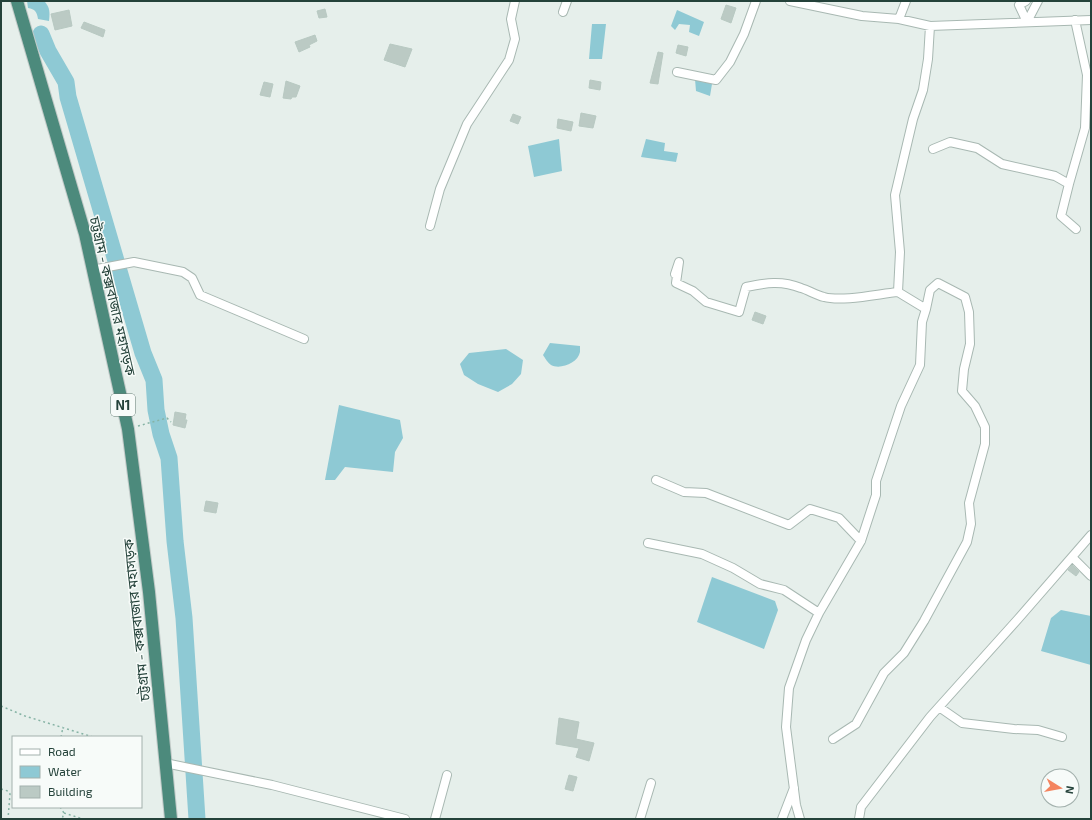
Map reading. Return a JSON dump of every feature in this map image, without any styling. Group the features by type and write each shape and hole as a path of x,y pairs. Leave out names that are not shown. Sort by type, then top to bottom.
{"highway":[{"name":"চট্টগ্রাম - কক্সবাজার মহাসড়ক","path":"16,1 84,234 128,429 149,592 170,819"}],"street":[{"path":"430,226 440,189 467,124 509,60 515,39 511,19 515,1"},
{"path":"562,12 567,1"},
{"path":"677,72 716,80 733,55 744,34 756,1"},
{"path":"790,1 862,16 899,19 930,26 1091,20"},
{"path":"899,19 906,1"},
{"path":"1026,1 1019,5 1026,22"},
{"path":"1026,22 1038,1"},
{"path":"1075,20 1087,75 1088,128 1069,184 1061,216 1076,229"},
{"path":"898,292 900,252 895,195 913,119 923,90 928,59 930,26"},
{"path":"932,149 950,142 977,148 1002,164 1055,176 1069,184"},
{"path":"92,270 136,262 183,272 192,278 200,295 304,338"},
{"path":"675,274 679,262 676,283 693,291 706,302 739,312 746,287 781,282 800,287 824,298 847,298 898,292 926,309"},
{"path":"800,819 796,805 786,727 789,688 806,640 819,613 861,541 876,495 876,481 901,406 920,365 922,322 930,290 938,283 965,297 969,312 970,344 964,369 962,391 975,406 985,427 985,444 969,503 971,524 967,542 924,621 904,653 884,673 856,724 833,738"},
{"path":"656,480 684,492 706,493 789,525 810,510 839,518 861,541"},
{"path":"859,819 861,807 882,777 939,707 1091,535"},
{"path":"648,543 702,554 733,568 760,584 784,590 819,613"},
{"path":"1072,557 1091,576"},
{"path":"939,707 962,723 1014,729 1038,730 1062,738"},
{"path":"165,763 272,785 405,819"},
{"path":"435,819 447,775"},
{"path":"640,819 651,783"},
{"path":"782,819 794,787"}],"path":[{"path":"128,429 167,418 171,422"},
{"path":"1,706 26,716 90,736"},
{"path":"61,736 64,727"},
{"path":"1,789 12,794 8,819"},
{"path":"61,808 64,813 83,819"},
{"path":"62,819 64,813"}],"water":[{"path":"27,1 44,1 49,10 49,21 38,19 35,11 28,8"},
{"path":"677,10 704,22 699,36 689,32 690,25 679,24 675,30 671,26"},
{"path":"592,24 606,24 602,59 589,59"},
{"path":"695,79 712,84 710,96 696,91"},
{"path":"559,139 562,171 534,177 528,146"},
{"path":"646,139 665,143 664,151 678,153 676,162 641,157"},
{"path":"550,343 580,346 579,356 564,366 559,367 551,365 543,355"},
{"path":"506,349 523,360 521,374 512,384 498,392 478,384 464,375 460,364 469,353"},
{"path":"339,405 400,420 403,438 395,452 393,472 345,467 335,480 325,480"},
{"path":"712,577 775,601 778,610 764,649 697,622"},
{"path":"1061,610 1091,616 1091,665 1041,651 1051,618"}],"building":[{"path":"726,5 736,8 731,23 721,19"},
{"path":"325,9 327,17 319,18 317,11"},
{"path":"69,10 72,26 55,30 51,14"},
{"path":"84,22 105,30 103,37 81,28"},
{"path":"315,35 317,41 309,45 310,47 299,52 295,42"},
{"path":"390,44 412,49 405,67 384,60"},
{"path":"678,45 688,47 686,56 676,53"},
{"path":"658,52 663,53 658,84 650,83"},
{"path":"590,80 601,82 600,90 589,88"},
{"path":"286,81 300,86 296,97 292,97 291,99 283,98"},
{"path":"264,82 273,84 270,97 260,95"},
{"path":"581,113 596,116 593,128 579,126"},
{"path":"513,114 521,117 518,124 510,121"},
{"path":"558,119 573,122 571,131 557,128"},
{"path":"755,312 766,316 763,324 752,320"},
{"path":"175,412 186,414 185,420 187,420 185,428 173,425"},
{"path":"206,501 218,503 216,513 204,511"},
{"path":"1072,565 1079,572 1076,576 1068,570"},
{"path":"559,718 579,722 576,739 594,743 589,761 576,757 579,748 556,744"},
{"path":"569,775 577,777 573,791 565,789"}],"waterway":[{"path":"41,34 48,51 66,82 68,97 143,353 154,380 156,410 161,434 169,458 175,541 184,618 197,819"}]}
